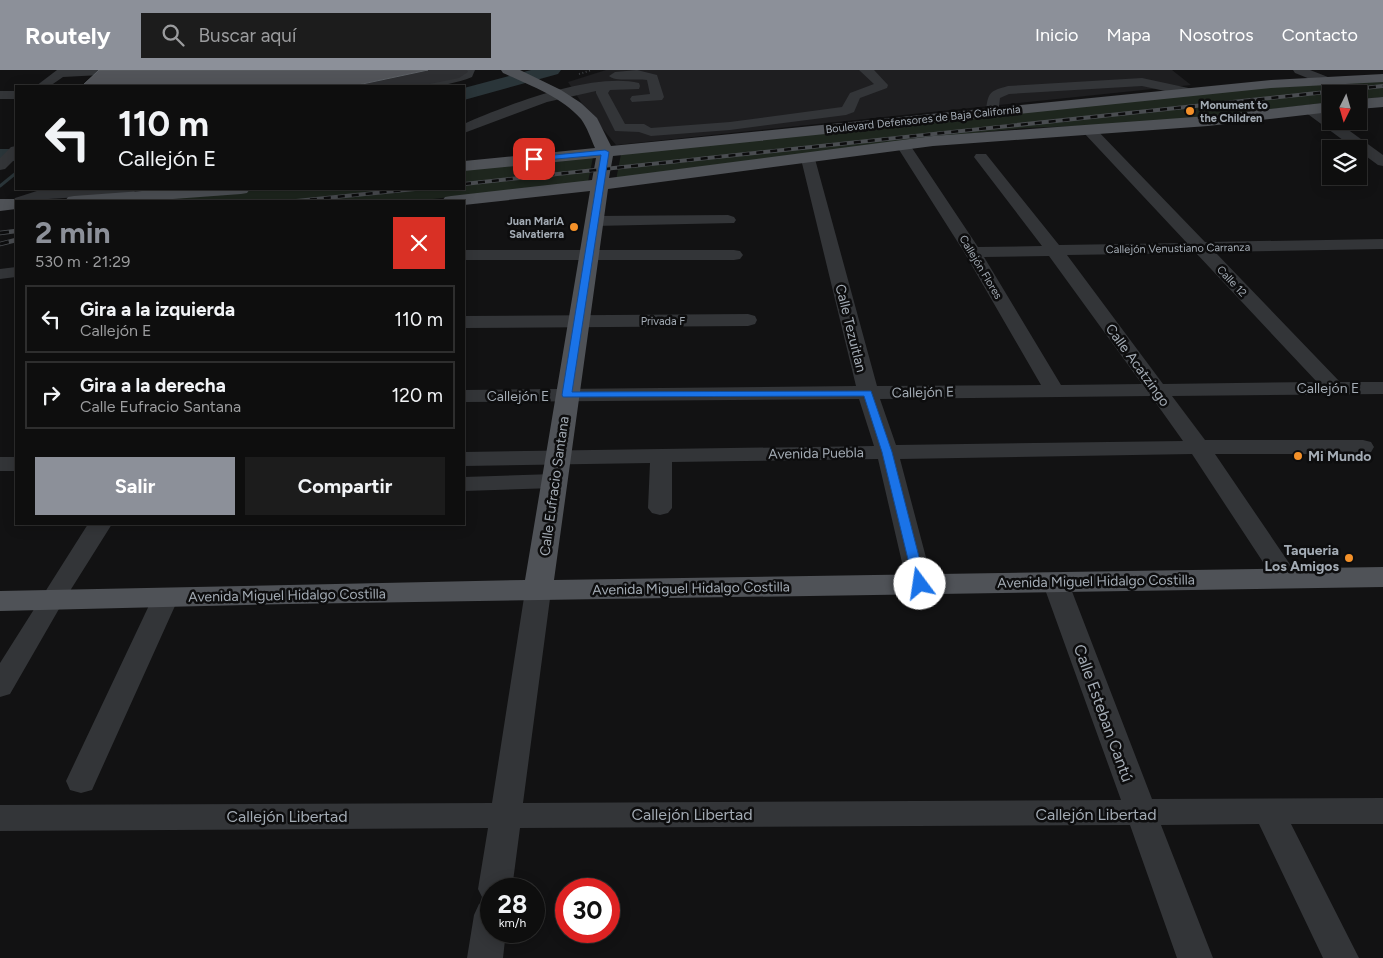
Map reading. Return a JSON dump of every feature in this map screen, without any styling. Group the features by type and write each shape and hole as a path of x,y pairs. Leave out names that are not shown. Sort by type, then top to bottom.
{"main road":[{"path":"508,70 551,91 589,118 605,152"},
{"name":"Boulevard Defensores de Baja California","path":"465,166 1188,92 1324,80 1383,78"},
{"path":"1368,103 1383,102"},
{"name":"Boulevard Defensores de Baja California","path":"459,200 601,185 903,145 999,135 1208,121 1322,108"},
{"name":"Calle Eufracio Santana","path":"538,591 605,152"},
{"path":"88,200 227,190"},
{"name":"Avenida Miguel Hidalgo Costilla","path":"0,601 1055,581 1383,577"}],"street":[{"path":"87,83 101,70"},
{"path":"43,85 60,73 101,70"},
{"path":"87,83 113,70"},
{"path":"426,85 464,76 468,74 469,70"},
{"path":"605,87 602,92 620,128 626,130 644,128 651,132 730,126 840,113 849,109 855,96 882,85 874,75 865,70"},
{"path":"1299,70 1324,80"},
{"path":"465,129 551,91 606,78 634,86"},
{"path":"634,86 644,128"},
{"path":"551,91 634,86"},
{"path":"0,95 15,95"},
{"path":"1310,109 1383,162"},
{"name":"Calle 12","path":"1089,130 1334,388"},
{"path":"0,145 15,144"},
{"name":"Callejón Flores","path":"903,145 973,252 1055,390"},
{"path":"0,166 15,151"},
{"name":"Calle Acatzingo","path":"981,157 1054,250 1199,447 1288,579"},
{"name":"Calle Tezuitlan","path":"808,159 868,393 887,452 920,584"},
{"path":"23,200 31,196 43,194 112,190"},
{"path":"594,221 728,220"},
{"name":"Callejón Venustiano Carranza","path":"973,252 1383,244"},
{"path":"465,255 734,255"},
{"path":"0,274 15,272"},
{"name":"Privada F","path":"465,322 748,320"},
{"name":"Callejón E","path":"465,396 1156,389 1334,388 1381,390"},
{"name":"Avenida Puebla","path":"465,459 1199,447 1363,447"},
{"path":"660,456 660,508"},
{"path":"0,464 15,464"},
{"path":"465,484 554,481"},
{"path":"0,687 99,525"},
{"name":"Calle Esteban Cantú","path":"1055,581 1195,958"},
{"name":"Calle Eufracio Santana","path":"497,878 538,591"},
{"path":"81,781 166,597"},
{"name":"Callejón Libertad","path":"0,818 506,814 1141,814 1383,811"},
{"path":"1269,812 1341,958"},
{"path":"485,958 487,943"}],"shaded area":[{"path":"606,70 1172,70 1191,85 616,145 583,105 568,82"},
{"path":"1383,80 1383,97 1368,98 1368,85 1322,85 1322,103 1199,118 1106,125 1023,128 949,136 616,180 621,154 1293,84"},
{"path":"593,157 588,182 424,200 155,200 260,190 465,190 465,169"}],"building":[{"path":"99,70 428,70 358,85 83,85"}],"waterway":[{"path":"465,94 552,70"},
{"path":"0,155 15,155"},
{"path":"0,186 15,174"}],"railway":[{"path":"465,184 1383,86"},
{"path":"306,200 405,190"},
{"path":"0,233 15,231"},
{"path":"0,244 15,240"}],"place":[{"name":"Monument to the Children","path":"1190,111"},
{"name":"Juan MariA Salvatierra","path":"574,227"},
{"name":"Mi Mundo","path":"1298,456"},
{"name":"Taqueria Los Amigos","path":"1349,558"}],"route":[{"path":"534,159 605,152 604,169 588,255 567,395 868,393 887,452 920,584"}]}
